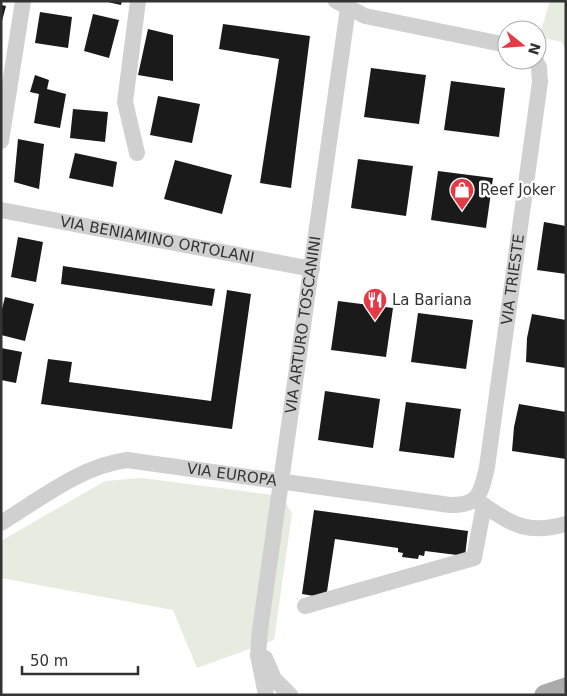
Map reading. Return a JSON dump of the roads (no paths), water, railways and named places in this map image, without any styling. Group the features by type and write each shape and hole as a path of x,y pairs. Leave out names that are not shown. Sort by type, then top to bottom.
{"main road":[{"path":"545,695 566,688"}],"street":[{"path":"1,141 6,78 23,1"},
{"path":"137,153 125,102 138,1"},
{"path":"342,5 384,20 497,43"},
{"name":"VIA ARTURO TOSCANINI","path":"266,695 258,656 312,270 342,5"},
{"name":"VIA TRIESTE","path":"305,606 474,558 480,492 487,467 540,82 539,70"},
{"name":"VIA BENIAMINO ORTOLANI","path":"1,210 312,270"},
{"name":"VIA EUROPA","path":"1,523 100,465 127,460 156,462 281,482 450,504 479,503"},
{"path":"479,503 516,527 533,528 566,524"},
{"name":"VIA ARTURO TOSCANINI","path":"260,641 274,679 290,695"}],"place":[{"name":"Reef Joker","path":"462,211"},
{"name":"La Bariana","path":"375,321"}]}
